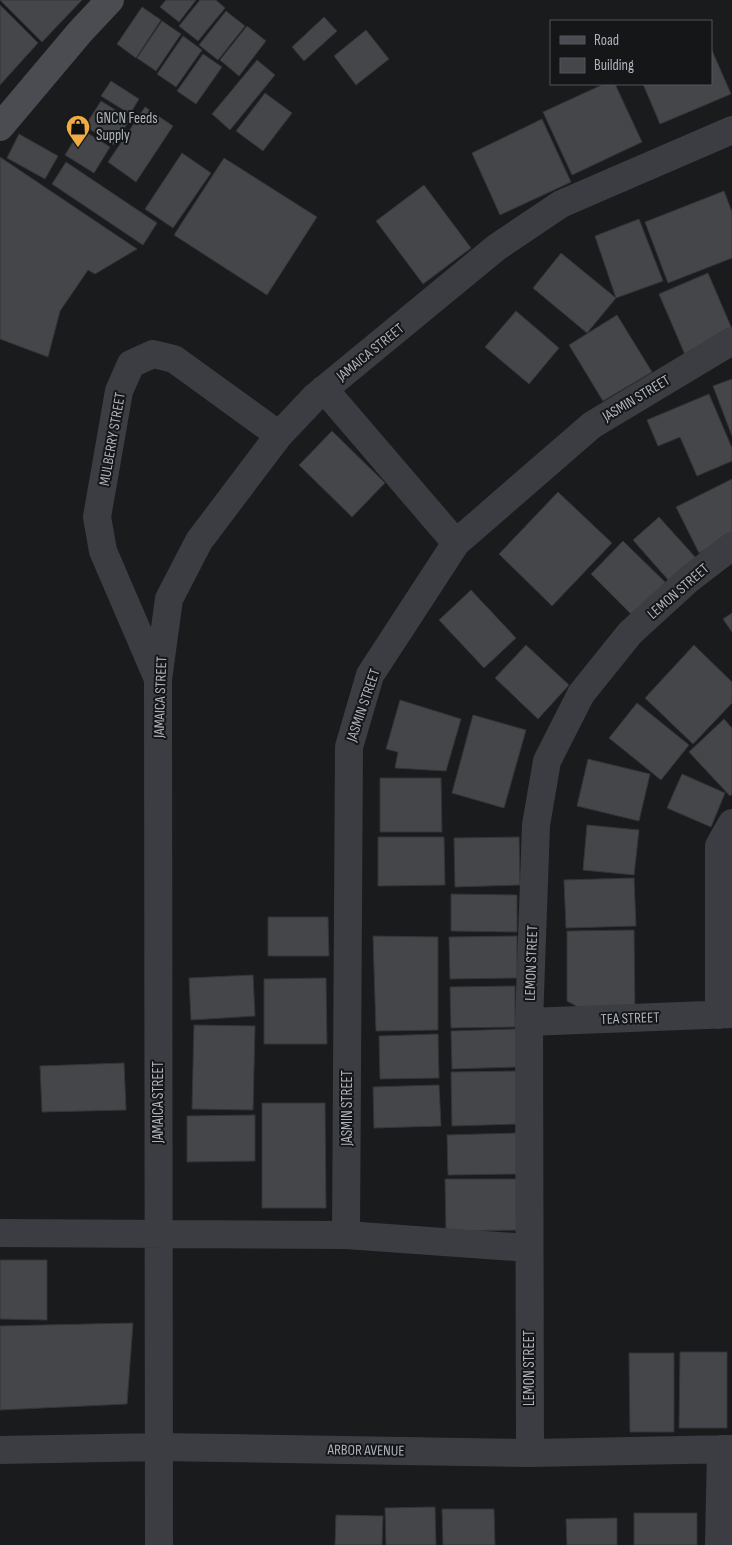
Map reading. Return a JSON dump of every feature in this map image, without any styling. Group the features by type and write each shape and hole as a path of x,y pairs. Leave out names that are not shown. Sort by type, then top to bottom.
{"main road":[{"path":"0,127 80,32 110,0"}],"street":[{"name":"JAMAICA STREET","path":"158,1545 158,679 169,599 199,541 280,435 324,389 497,247 561,204 732,130"},
{"name":"JASMIN STREET","path":"346,1235 349,747 370,675 456,543 592,425 732,341"},
{"name":"MULBERRY STREET","path":"158,679 103,552 97,517 119,390 131,364 153,354 174,359 280,435"},
{"path":"324,389 456,543"},
{"name":"LEMON STREET","path":"530,1453 528,1248 529,1022 536,824 547,760 581,694 630,633 688,580 732,546"},
{"path":"725,1015 720,846 732,823"},
{"name":"TEA STREET","path":"529,1022 725,1015"},
{"path":"0,1234 346,1235 528,1248"},
{"name":"ARBOR AVENUE","path":"0,1450 159,1447 530,1453 726,1449"},
{"path":"719,1545 726,1449"}],"building":[{"path":"0,0 82,0 42,42"},
{"path":"166,0 196,0 179,22 160,7"},
{"path":"200,0 216,0 225,8 198,41 179,26"},
{"path":"0,5 38,43 0,85"},
{"path":"142,7 161,20 136,58 117,44"},
{"path":"226,11 245,26 218,60 199,45"},
{"path":"324,17 337,31 304,61 292,47"},
{"path":"162,21 181,34 156,71 137,58"},
{"path":"247,26 266,41 239,76 220,60"},
{"path":"366,30 389,59 356,85 334,56"},
{"path":"183,36 202,50 176,87 157,74"},
{"path":"712,50 731,94 660,124 643,85 712,85"},
{"path":"203,54 222,67 196,104 177,91"},
{"path":"257,60 275,75 230,130 212,114"},
{"path":"111,81 139,99 130,114 101,96"},
{"path":"602,85 615,85 642,142 572,175 543,112"},
{"path":"265,93 292,113 263,151 236,131"},
{"path":"101,101 130,119 114,145 85,126"},
{"path":"145,107 173,126 136,182 108,162"},
{"path":"542,119 571,182 500,215 472,153"},
{"path":"81,129 110,147 94,173 65,155"},
{"path":"19,134 58,156 45,179 7,158"},
{"path":"182,153 211,173 173,228 145,209"},
{"path":"0,157 137,249 95,274 88,270 60,311 48,357 0,339"},
{"path":"224,158 317,217 267,295 174,235"},
{"path":"66,162 157,223 143,245 52,184"},
{"path":"424,185 471,248 423,284 376,221"},
{"path":"724,191 732,212 732,258 668,283 645,222"},
{"path":"639,219 663,281 616,298 595,236"},
{"path":"561,253 616,298 587,333 533,288"},
{"path":"708,273 732,329 686,357 659,294"},
{"path":"516,311 559,348 529,384 485,347"},
{"path":"617,315 652,372 603,401 569,345"},
{"path":"732,379 732,436 713,386"},
{"path":"709,394 732,448 732,461 697,476 680,437 658,446 647,420"},
{"path":"332,431 385,483 352,517 299,465"},
{"path":"732,479 732,536 699,553 676,507"},
{"path":"558,492 612,543 552,606 499,554"},
{"path":"659,517 696,558 670,582 633,540"},
{"path":"623,541 668,585 635,618 591,574"},
{"path":"471,590 516,638 484,668 439,620"},
{"path":"732,613 732,632 723,619"},
{"path":"526,645 569,685 538,719 495,678"},
{"path":"694,645 732,682 732,703 693,744 645,698"},
{"path":"400,700 461,719 446,771 395,768 398,752 386,749"},
{"path":"637,703 689,745 661,780 609,738"},
{"path":"473,715 526,730 504,808 452,793"},
{"path":"724,719 732,728 732,794 730,796 689,752"},
{"path":"588,759 650,774 639,821 577,806"},
{"path":"682,774 725,793 711,827 667,808"},
{"path":"380,778 441,778 442,832 380,832"},
{"path":"587,825 639,830 634,875 583,870"},
{"path":"378,837 444,837 445,885 378,886"},
{"path":"519,837 520,885 455,887 454,838"},
{"path":"634,878 636,926 566,928 564,880"},
{"path":"451,894 517,895 517,932 451,931"},
{"path":"268,917 328,917 329,956 268,956"},
{"path":"634,930 635,1017 596,1017 567,1001 567,931"},
{"path":"373,936 438,937 438,1030 376,1031"},
{"path":"517,936 517,978 450,979 449,937"},
{"path":"253,975 255,1016 191,1020 189,978"},
{"path":"326,978 327,1044 264,1044 264,979"},
{"path":"515,986 515,1027 451,1028 450,987"},
{"path":"194,1025 255,1026 253,1110 192,1109"},
{"path":"516,1029 517,1067 452,1069 451,1031"},
{"path":"438,1034 439,1078 380,1079 379,1036"},
{"path":"124,1063 126,1110 42,1112 40,1066"},
{"path":"518,1071 519,1124 452,1126 451,1072"},
{"path":"439,1085 441,1126 374,1128 373,1087"},
{"path":"262,1103 325,1103 326,1208 262,1208"},
{"path":"255,1115 255,1161 187,1162 187,1116"},
{"path":"517,1133 518,1174 448,1175 447,1135"},
{"path":"445,1179 519,1179 520,1230 446,1231"},
{"path":"0,1260 47,1260 47,1320 0,1319"},
{"path":"133,1323 127,1404 0,1410 0,1326"},
{"path":"680,1352 727,1352 727,1428 679,1428"},
{"path":"629,1353 674,1353 674,1432 630,1432"},
{"path":"435,1507 436,1545 386,1545 385,1508"},
{"path":"442,1509 494,1509 495,1545 443,1545"},
{"path":"634,1513 697,1513 697,1545 634,1545"},
{"path":"336,1515 383,1516 382,1545 335,1545"},
{"path":"617,1518 617,1545 567,1545 566,1519"}],"place":[{"name":"GNCN Feeds Supply","path":"78,148"}]}
